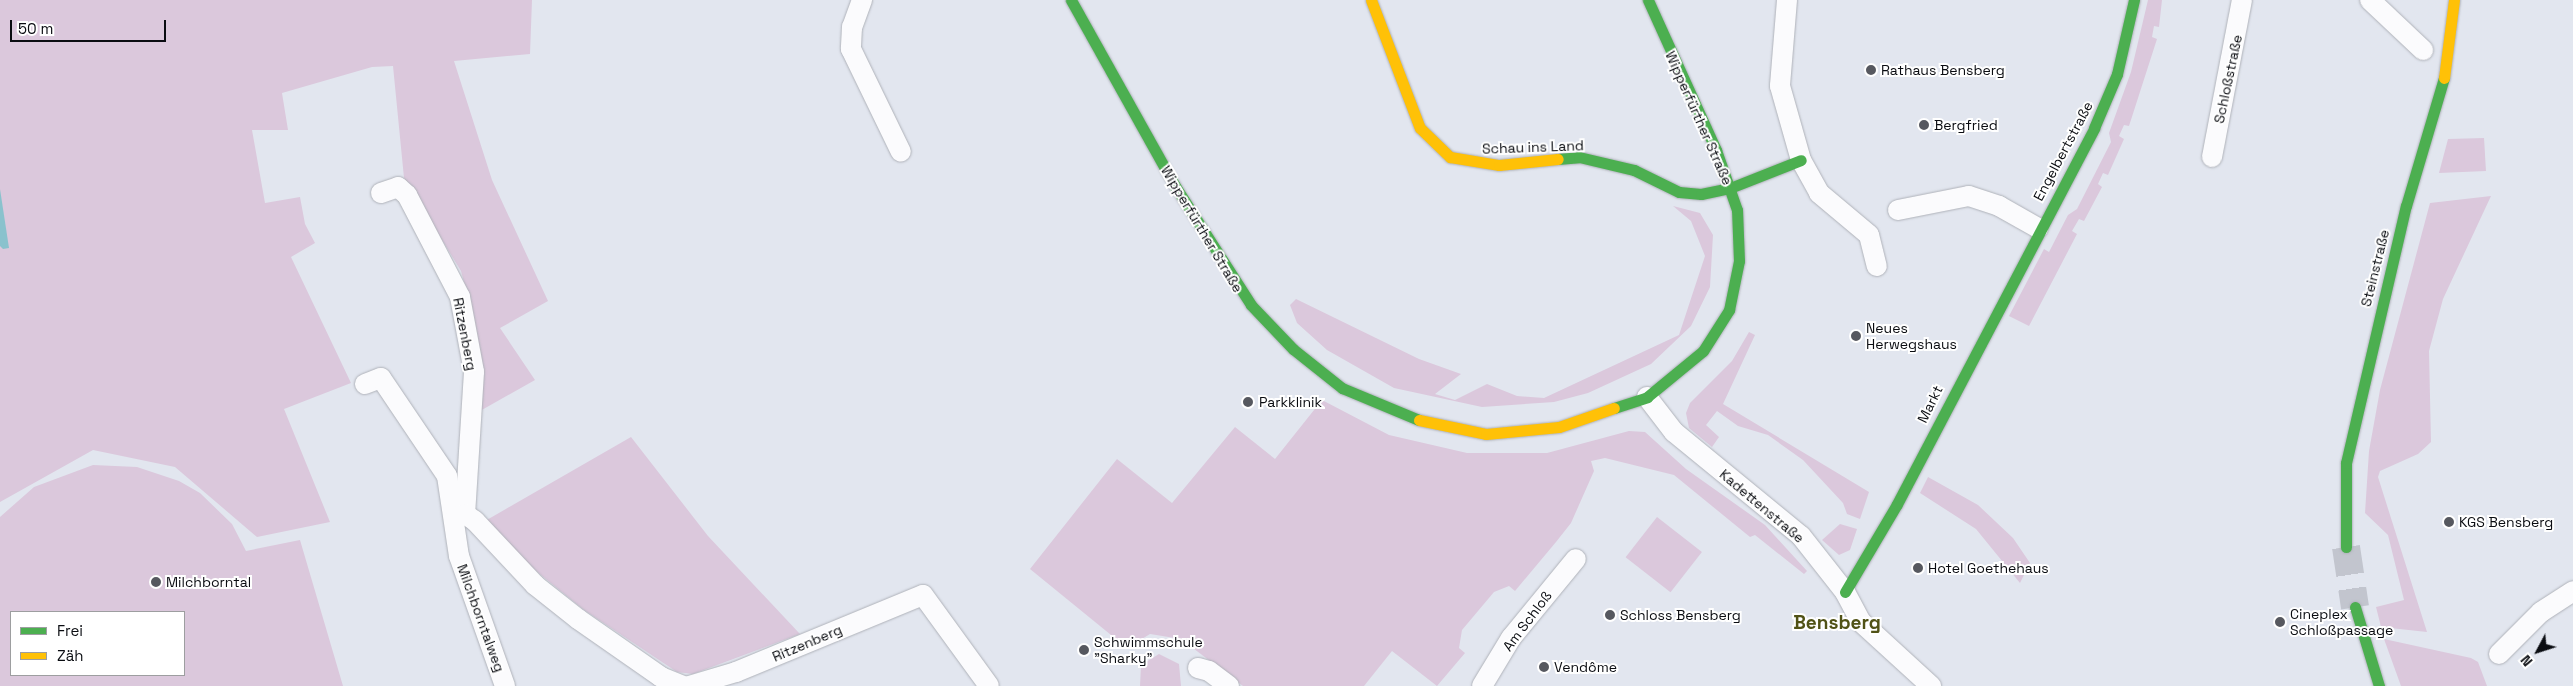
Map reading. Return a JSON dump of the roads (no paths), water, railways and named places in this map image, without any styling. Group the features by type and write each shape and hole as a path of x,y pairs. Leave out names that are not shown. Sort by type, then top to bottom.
{"main road":[{"name":"Wipperfürther Straße","path":"1071,0 1235,287 1293,349 1342,388 1408,418 1486,434 1559,427 1647,397 1703,352 1729,310 1739,261 1737,210 1730,188 1648,0"},
{"name":"Schau ins Land","path":"1371,0 1420,128 1450,157 1499,165 1579,158 1634,170 1679,192 1701,194 1730,188 1801,160"},
{"name":"Engelbertstraße","path":"2038,228 2094,128 2128,31 2134,0"},
{"name":"Steinstraße","path":"2346,547 2346,463 2406,206 2445,73 2454,0"},
{"name":"Markt","path":"1845,592 1897,504 2038,228"},
{"path":"2355,607 2379,686"}],"street":[{"path":"862,0 852,28 851,49 901,152"},
{"path":"1787,0 1780,86 1801,160 1819,193 1869,235 1877,266"},
{"name":"Schloßstraße","path":"2212,157 2242,0"},
{"path":"2370,0 2423,50"},
{"name":"Ritzenberg","path":"381,193 398,187 407,195 460,297 474,372 461,515"},
{"path":"1898,210 1969,196 2038,228"},
{"name":"Milchborntalweg","path":"364,384 381,378 394,392 447,476 461,515 459,556 505,686"},
{"name":"Kadettenstraße","path":"1647,397 1674,432 1802,536 1845,592 1861,622 1931,686"},
{"path":"461,515 535,585 661,676 684,686"},
{"name":"Am Schloß","path":"1482,686 1511,638 1576,559"},
{"path":"2500,654 2541,612 2573,591"},
{"name":"Ritzenberg","path":"689,686 736,672 923,595 989,686"},
{"path":"1198,668 1209,671 1229,686"}],"water":[{"path":"0,189 9,248 3,249 0,246"}],"tunnel":[{"path":"2346,547 2355,607"}],"place":[{"name":"Rathaus Bensberg","path":"1871,70"},
{"name":"Bergfried","path":"1924,125"},
{"name":"Neues Herwegshaus","path":"1856,336"},
{"name":"Parkklinik","path":"1248,402"},
{"name":"KGS Bensberg","path":"2449,522"},
{"name":"Hotel Goethehaus","path":"1918,568"},
{"name":"Milchborntal","path":"156,582"},
{"name":"Schloss Bensberg","path":"1610,615"},
{"name":"Cineplex Schloßpassage","path":"2280,622"},
{"name":"Schwimmschule \"Sharky\"","path":"1084,650"},
{"name":"Vendôme","path":"1544,667"}],"district":[{"name":"Bensberg","path":"1837,623"}]}
